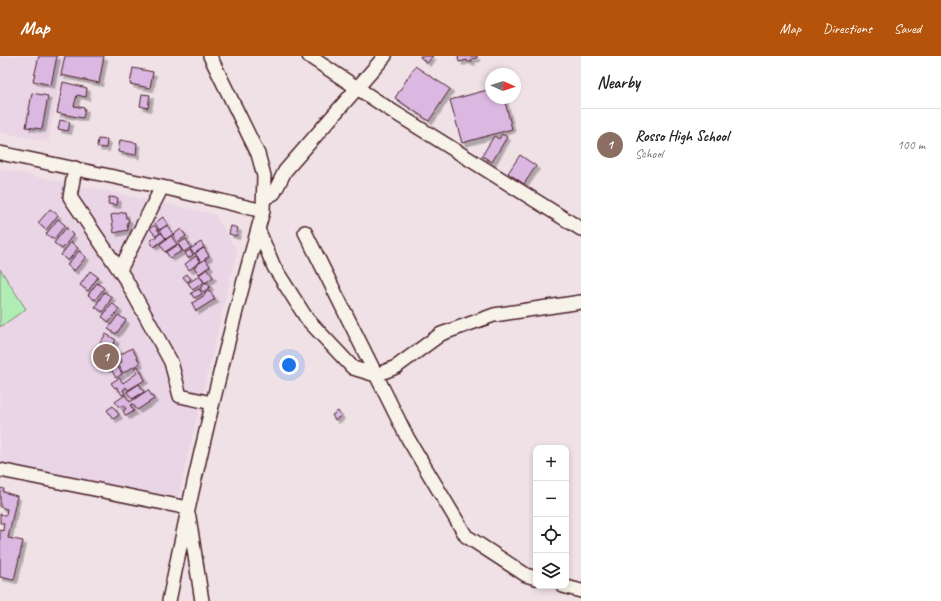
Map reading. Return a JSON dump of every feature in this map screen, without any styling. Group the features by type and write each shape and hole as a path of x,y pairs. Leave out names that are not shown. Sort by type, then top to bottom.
{"street":[{"path":"170,601 188,508 212,403 264,204 264,176 258,154 210,56"},
{"path":"264,204 274,193 285,171 385,56"},
{"path":"316,58 389,109 581,230"},
{"path":"0,153 162,187 264,204"},
{"path":"75,168 70,197 120,270 171,362 180,396 212,403"},
{"path":"120,270 162,187"},
{"path":"258,229 274,267 307,319 353,368 376,375 396,367 441,334 494,315 581,302"},
{"path":"305,232 407,437 466,536 526,575 533,577"},
{"path":"0,470 188,508"},
{"path":"188,508 202,601"},
{"path":"569,588 581,591"}],"shaded area":[{"path":"0,56 66,56 48,142 0,132"},
{"path":"0,169 214,214 237,250 177,501 0,464"}],"green space":[{"path":"0,269 26,309 0,327"}],"building":[{"path":"39,56 57,56 51,85 33,81"},
{"path":"65,56 104,56 99,83 61,75"},
{"path":"420,56 433,56 427,63"},
{"path":"458,56 477,56 477,58 471,59 472,62 468,62 467,60 459,62"},
{"path":"415,66 450,89 429,121 395,98"},
{"path":"133,68 153,72 150,88 130,84"},
{"path":"63,82 87,88 86,97 77,95 74,106 85,108 83,118 57,113"},
{"path":"485,91 485,104 506,104 512,129 462,143 450,100"},
{"path":"32,93 48,96 42,129 26,127"},
{"path":"142,94 150,95 148,108 140,106"},
{"path":"60,120 70,122 68,131 58,129"},
{"path":"502,134 507,137 492,162 482,156 494,136 499,139"},
{"path":"98,139 107,140 106,148 97,147"},
{"path":"120,140 137,143 136,155 118,152"},
{"path":"520,155 536,166 524,184 508,173"},
{"path":"109,197 118,198 117,205 108,204"},
{"path":"50,209 58,215 46,230 38,223"},
{"path":"125,212 126,218 128,218 129,222 127,222 128,230 114,233 111,215"},
{"path":"163,217 168,225 159,230 155,223"},
{"path":"58,219 65,225 54,239 46,234"},
{"path":"154,225 160,233 156,236 150,229"},
{"path":"167,225 173,234 166,239 160,230"},
{"path":"231,226 238,228 236,236 229,234"},
{"path":"66,228 73,235 62,249 54,243"},
{"path":"181,229 186,236 178,242 173,235"},
{"path":"161,233 166,238 154,247 150,241"},
{"path":"171,236 177,244 165,252 160,244"},
{"path":"186,239 191,247 184,252 178,244"},
{"path":"71,242 78,248 68,261 61,255"},
{"path":"201,242 204,247 194,254 190,249"},
{"path":"178,245 182,251 170,258 166,252"},
{"path":"204,248 209,256 201,262 195,253"},
{"path":"190,250 193,255 188,258 185,253"},
{"path":"79,251 86,257 74,271 67,265"},
{"path":"196,256 200,262 189,270 185,264"},
{"path":"205,259 210,266 199,274 194,267"},
{"path":"207,269 213,277 205,283 199,275"},
{"path":"90,271 98,277 88,291 80,285"},
{"path":"187,274 191,279 187,282 183,277"},
{"path":"199,276 204,282 193,290 188,283"},
{"path":"207,282 210,287 203,292 200,288"},
{"path":"97,283 104,288 95,300 88,295"},
{"path":"199,289 202,294 194,298 191,293"},
{"path":"209,290 215,299 196,311 192,303 205,295 204,293"},
{"path":"104,292 112,297 103,312 95,307"},
{"path":"112,303 119,309 109,322 102,317"},
{"path":"118,315 126,320 116,334 108,329"},
{"path":"106,334 116,340 112,346 108,343 106,347 100,343"},
{"path":"132,348 140,363 123,373 118,364 122,362 118,356"},
{"path":"113,359 122,374 116,378 110,367 106,369 104,365"},
{"path":"138,366 145,380 128,390 126,387 123,390 125,394 122,395 117,387 115,388 111,383 119,378 123,383 137,373 134,368"},
{"path":"139,384 144,392 132,399 127,392"},
{"path":"148,390 154,399 137,410 133,404 130,405 134,411 126,416 123,411 126,409 123,405 119,407 115,402 125,395 130,402"},
{"path":"113,406 119,415 113,419 107,410"},
{"path":"338,411 341,416 335,420 332,415"},
{"path":"0,488 4,489 3,492 17,496 8,538 23,541 14,580 0,577 0,530 3,531 4,523 0,523 0,514 6,515 7,509 0,507"}],"place":[{"name":"Rosso High School","path":"106,357"}]}
